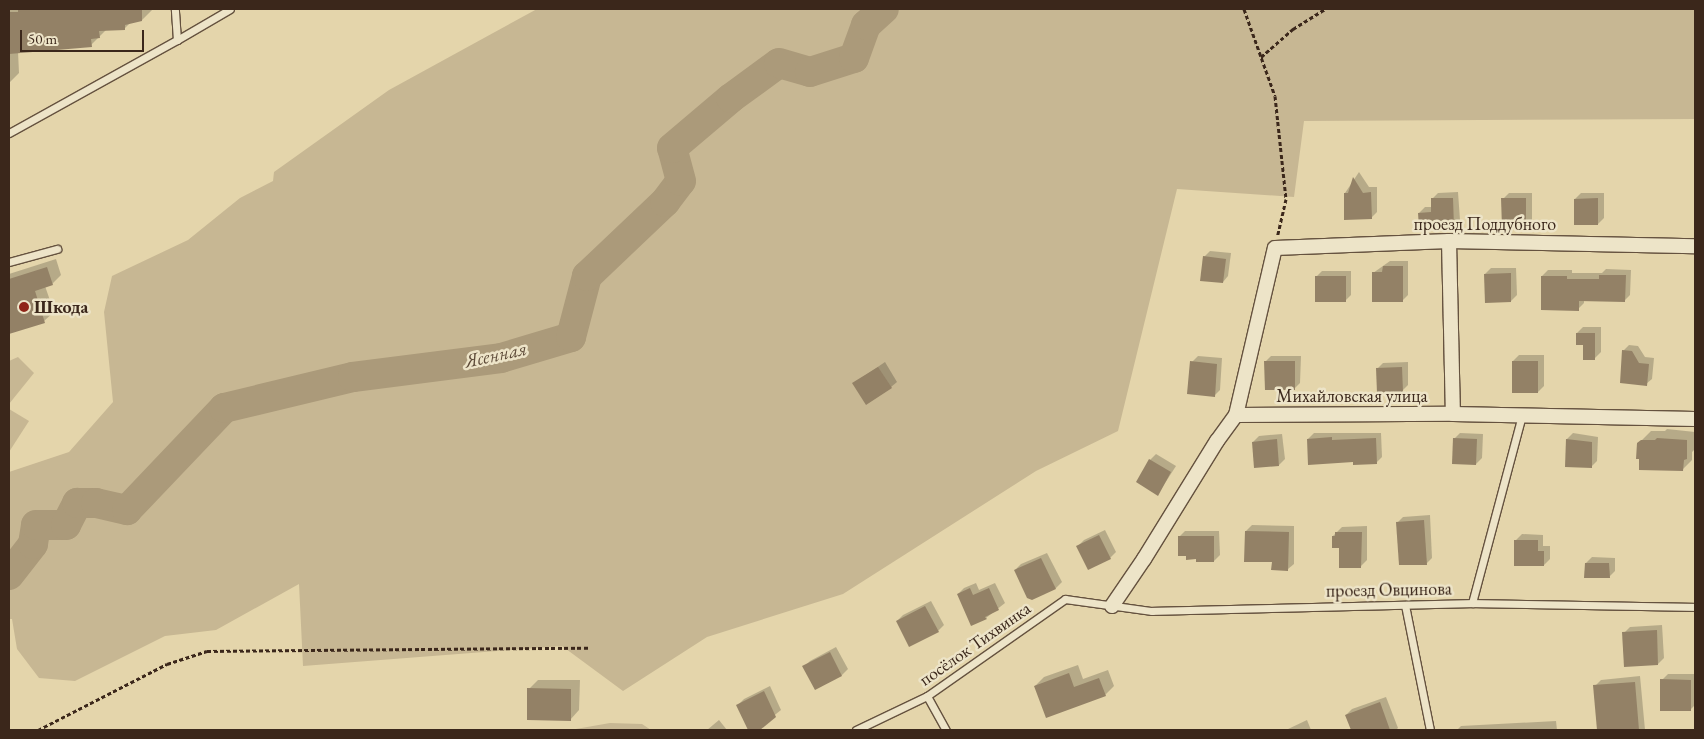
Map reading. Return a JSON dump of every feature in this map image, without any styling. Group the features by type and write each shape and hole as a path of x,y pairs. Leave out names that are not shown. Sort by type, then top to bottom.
{"street":[{"name":"проезд Поддубного","path":"1275,248 1450,241 1695,246"},
{"path":"1450,241 1453,414"},
{"path":"1112,606 1144,559 1217,441 1236,415 1275,248"},
{"name":"Михайловская улица","path":"1236,415 1453,414 1695,419"}],"lane":[{"path":"175,9 177,40"},
{"path":"9,133 230,9"},
{"path":"9,262 57,249"},
{"name":"проезд Овцинова","path":"1112,606 1152,612 1472,603 1522,415"},
{"name":"посёлок Тихвинка","path":"856,730 927,696 1065,599 1112,606"},
{"path":"1472,603 1695,607"},
{"path":"1405,605 1430,730"},
{"path":"927,696 946,730"}],"path":[{"path":"1244,9 1275,96 1286,199 1275,248"},
{"path":"1261,57 1294,29 1325,9"},
{"path":"38,730 167,664 206,651 588,648"}],"shaded area":[{"path":"537,9 1695,9 1695,119 1304,121 1294,197 1177,189 1118,431 1036,471 843,594 707,637 623,691 562,646 303,666 299,584 216,630 165,636 75,681 39,678 17,649 12,619 9,619 9,472 69,452 113,402 104,312 112,276 188,240 240,198 273,181 274,172 389,90"},
{"path":"18,357 34,373 9,404 9,361"},
{"path":"9,409 29,421 9,452"},
{"path":"610,723 642,724 651,730 570,730"}],"building":[{"path":"18,9 142,9 142,21 125,25 125,30 99,31 100,38 91,39 92,47 9,54 9,12 18,12"},
{"path":"1353,177 1363,193 1371,192 1372,219 1344,220 1344,193 1348,193"},
{"path":"1431,198 1453,198 1454,227 1419,228 1418,213 1431,212"},
{"path":"1501,198 1526,198 1526,227 1502,227"},
{"path":"1598,198 1598,225 1574,225 1574,199"},
{"path":"1203,256 1226,259 1223,283 1200,281"},
{"path":"1383,266 1403,266 1403,302 1372,302 1372,272 1382,272"},
{"name":"Шкода","path":"47,267 53,285 35,291 45,323 9,334 9,279"},
{"path":"1511,273 1511,302 1485,303 1484,274"},
{"path":"1599,275 1626,275 1625,302 1579,301 1579,311 1541,310 1541,276 1567,276 1567,279 1599,279"},
{"path":"1315,276 1346,276 1346,302 1315,302"},
{"path":"1576,333 1595,333 1595,360 1583,360 1583,345 1576,345"},
{"path":"1622,350 1632,351 1639,363 1649,364 1647,386 1620,383"},
{"path":"1190,361 1217,364 1215,397 1187,394"},
{"path":"1264,361 1295,361 1295,390 1265,390"},
{"path":"1512,361 1538,361 1538,393 1512,393"},
{"path":"878,367 892,388 866,405 852,383"},
{"path":"1402,367 1403,392 1377,393 1376,368"},
{"path":"1332,437 1332,440 1376,438 1377,464 1353,465 1353,462 1308,465 1307,439"},
{"path":"1453,438 1477,439 1476,465 1452,464"},
{"path":"1657,438 1687,440 1687,459 1684,460 1683,471 1639,470 1639,459 1636,459 1637,443 1641,440 1655,440"},
{"path":"1277,439 1279,466 1254,468 1252,442"},
{"path":"1566,439 1592,442 1592,468 1565,467"},
{"path":"1149,459 1171,472 1158,496 1136,482"},
{"path":"1424,520 1427,565 1399,565 1396,522"},
{"path":"1245,531 1289,532 1288,571 1271,570 1272,562 1244,562"},
{"path":"1335,532 1362,532 1361,568 1339,568 1339,548 1332,548 1332,536 1335,536"},
{"path":"1099,535 1111,559 1088,570 1076,546"},
{"path":"1178,536 1214,536 1214,562 1196,562 1196,559 1186,560 1186,556 1178,556"},
{"path":"1514,540 1538,540 1538,551 1544,551 1544,566 1514,566"},
{"path":"1041,558 1056,589 1032,600 1027,598 1014,570"},
{"path":"1585,563 1609,563 1610,578 1584,578"},
{"path":"970,588 973,595 989,588 999,610 985,617 987,619 971,626 957,594"},
{"path":"925,606 939,632 909,647 896,621"},
{"path":"1657,630 1658,665 1624,667 1622,632"},
{"path":"830,652 842,676 815,690 802,666"},
{"path":"1069,673 1074,687 1099,678 1106,696 1046,718 1034,686"},
{"path":"1660,679 1691,680 1691,711 1660,711"},
{"path":"1635,682 1639,730 1597,730 1593,685"},
{"path":"527,688 571,689 571,721 527,720"},
{"path":"764,691 776,717 760,730 748,730 736,705"},
{"path":"1380,702 1390,730 1351,730 1345,715"}],"waterway":[{"name":"Ясенная","path":"9,575 33,544 36,525 66,525 77,503 96,503 127,510 224,408 353,377 501,358 571,337 587,276 665,202 681,181 672,148 731,98 779,63 810,72 854,58 866,25 884,9"}],"place":[{"name":"Шкода","path":"24,307"}]}
